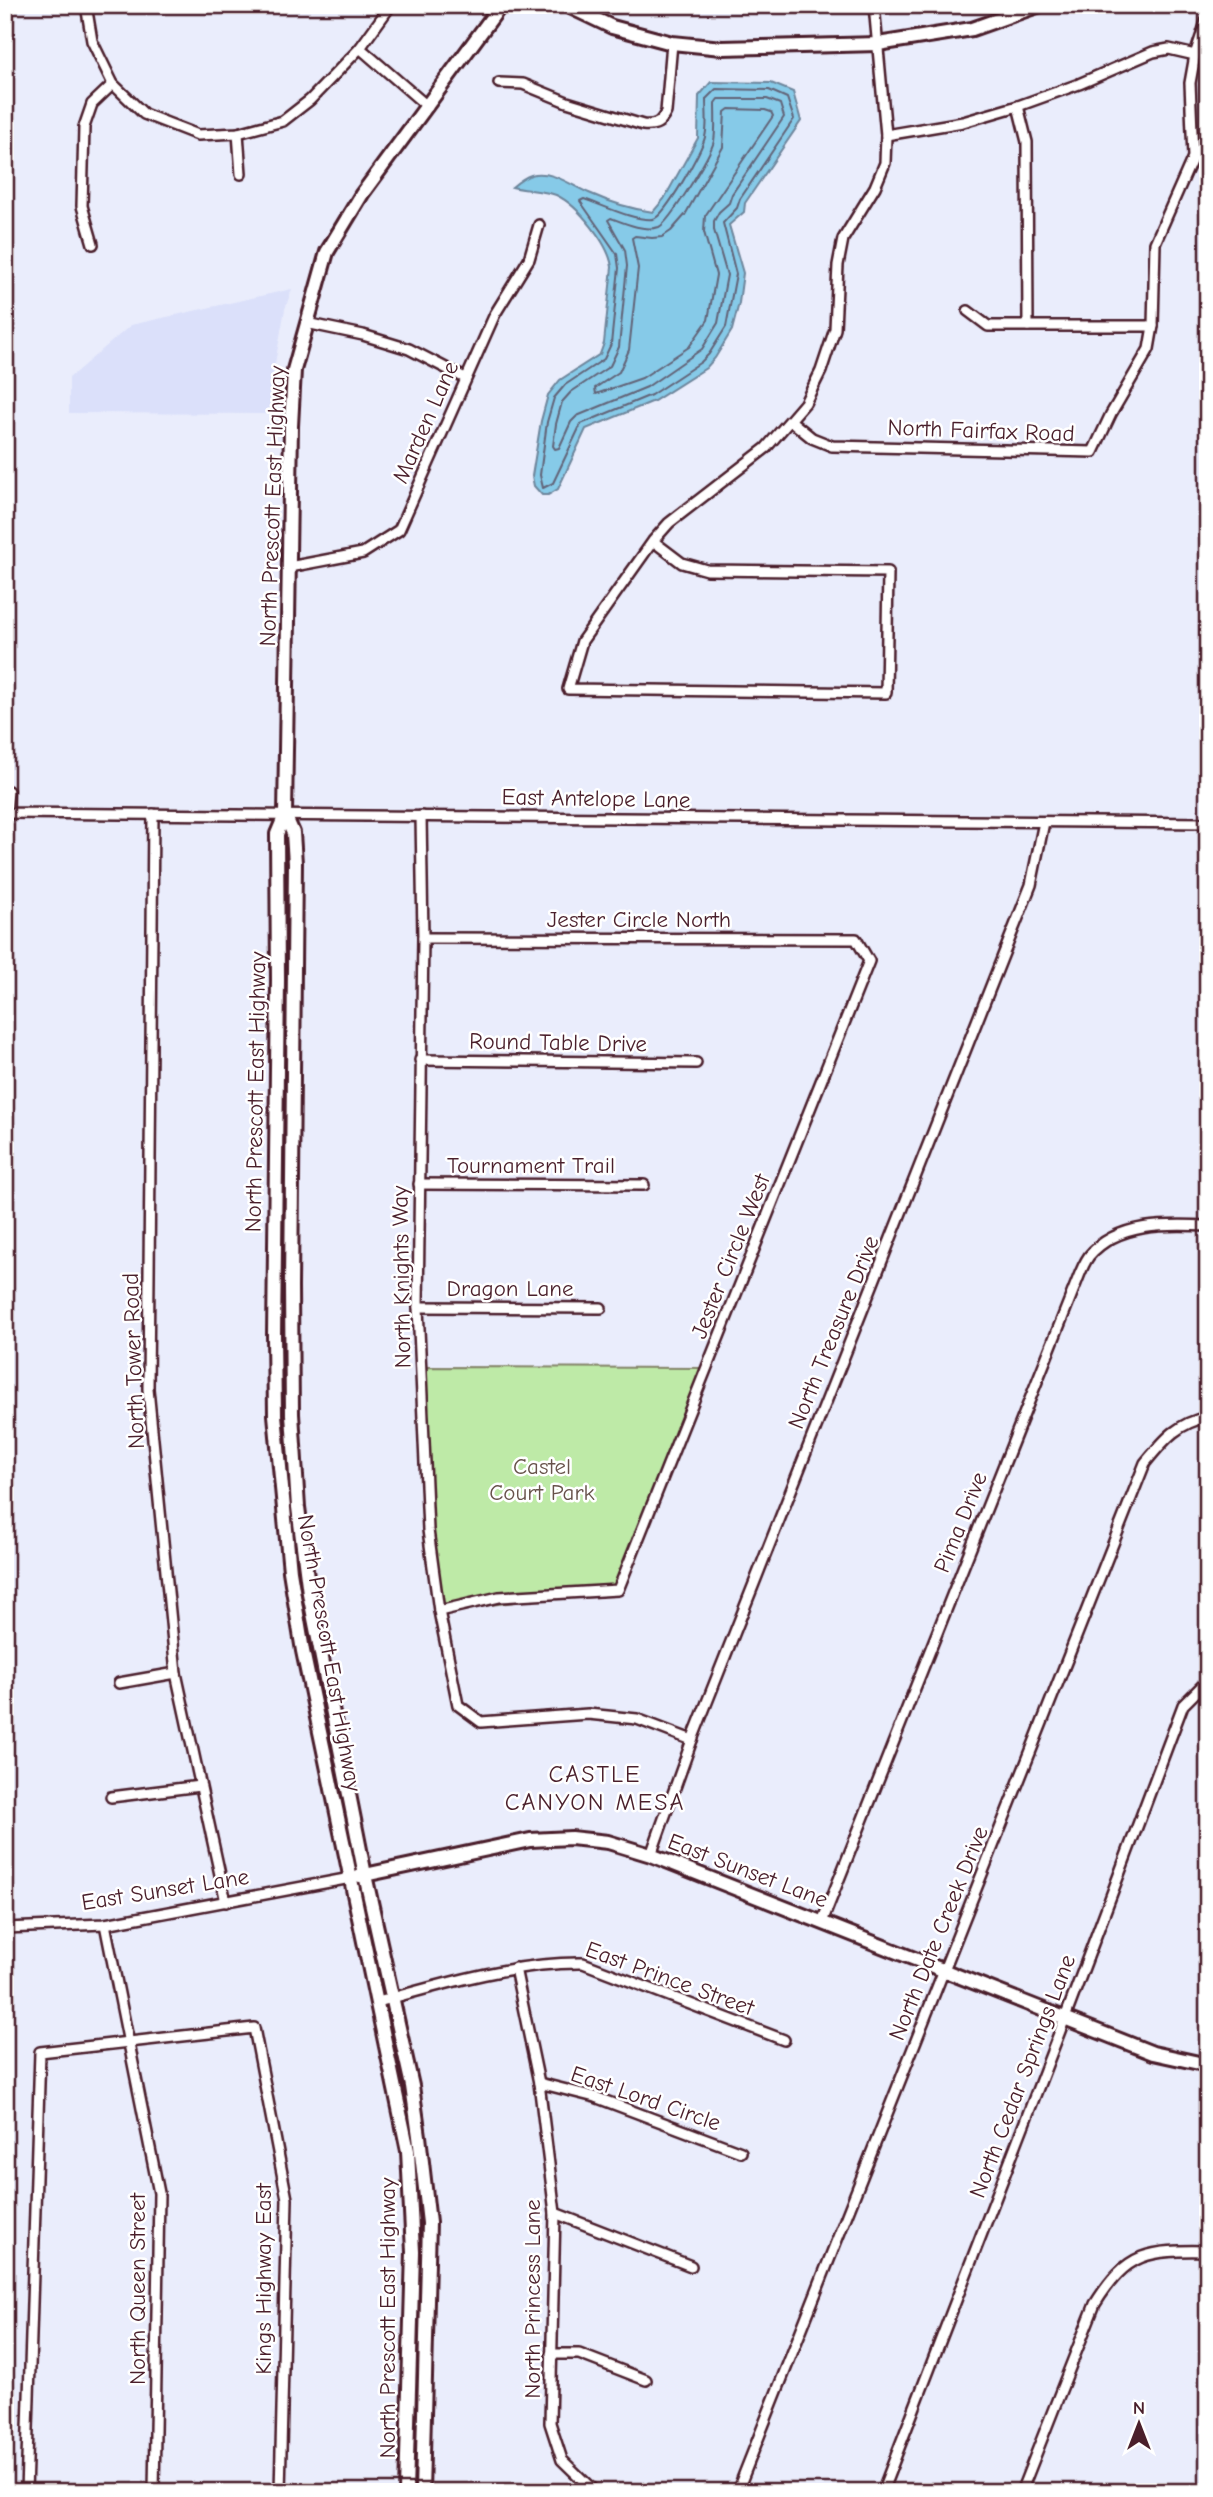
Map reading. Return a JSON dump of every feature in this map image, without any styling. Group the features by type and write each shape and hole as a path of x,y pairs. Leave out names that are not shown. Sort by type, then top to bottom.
{"street":[{"path":"86,5 92,41 113,84 144,114 198,135 238,134 282,121 310,100 360,48 391,5"},
{"name":"North Prescott East Highway","path":"422,2492 429,2223 412,2086 392,1998 357,1876 303,1651 282,1499 275,1415 277,834 285,815 294,370 306,323 327,252 362,194 500,5"},
{"path":"566,5 612,27 672,43 722,48 878,44 972,29 1040,5"},
{"path":"653,541 682,563 707,570 888,572 886,693 568,689 582,641 653,541 669,523 766,448 804,403 824,361 835,329 838,265 843,239 875,187 885,163 886,135 874,5"},
{"name":"North Fairfax Road","path":"791,421 812,438 832,446 1093,452 1111,414 1149,349 1153,326 1155,243 1193,157 1190,83 1195,55 1208,16"},
{"path":"499,83 523,84 567,102 654,126 662,120 666,112 672,43"},
{"path":"360,48 428,107"},
{"path":"886,135 963,122 1018,106 1079,84 1153,52 1169,49 1195,55"},
{"path":"93,244 82,206 84,127 92,104 113,84"},
{"path":"1018,106 1027,142 1028,327"},
{"path":"238,134 241,174"},
{"name":"Marden Lane","path":"289,567 363,553 399,530 495,314 529,259 539,225"},
{"path":"968,311 988,326 1153,326"},
{"path":"306,323 363,335 409,349 465,378"},
{"path":"5,855 8,791"},
{"name":"East Antelope Lane","path":"6,813 1208,823"},
{"name":"North Tower Road","path":"153,814 148,1390 176,1673 226,1902"},
{"name":"North Prescott East Highway","path":"285,815 293,834 295,863 291,1181 292,1414 298,1498 309,1593 378,2002 408,2151 412,2216 406,2492"},
{"name":"North Knights Way","path":"421,816 423,938 418,1307 428,1530 439,1611 458,1705 481,1722 588,1714 637,1719 692,1740"},
{"name":"North Treasure Drive","path":"651,1854 692,1740 1031,885 1044,822"},
{"name":"Jester Circle North","path":"423,938 856,940"},
{"name":"Jester Circle West","path":"439,1611 499,1597 618,1590 869,961 856,940"},
{"name":"Round Table Drive","path":"420,1060 696,1063"},
{"path":"275,1181 291,1181"},
{"name":"Tournament Trail","path":"419,1184 643,1185"},
{"name":"Pima Drive","path":"822,1922 1089,1256 1125,1232 1148,1226 1208,1226"},
{"name":"Dragon Lane","path":"418,1307 601,1308"},
{"name":"North Date Creek Drive","path":"737,2492 1145,1463 1167,1437 1189,1421 1208,1417"},
{"path":"282,1499 298,1498"},
{"path":"119,1683 176,1673"},
{"name":"North Cedar Springs Lane","path":"882,2492 1183,1705 1208,1683"},
{"path":"111,1797 200,1786"},
{"name":"East Sunset Lane","path":"5,1928 105,1924 530,1840 571,1838 608,1842 651,1854 1153,2053 1208,2065"},
{"name":"North Queen Street","path":"105,1924 159,2193 154,2492"},
{"name":"East Prince Street","path":"378,2002 515,1968 558,1962 583,1963 784,2040"},
{"name":"North Princess Lane","path":"515,1968 539,2083 555,2213 550,2423 562,2460 595,2492"},
{"name":"Kings Highway East","path":"130,2043 254,2028 286,2199 280,2492"},
{"path":"26,2492 40,2052 130,2043"},
{"name":"East Lord Circle","path":"539,2083 595,2097 741,2152"},
{"path":"555,2213 691,2266"},
{"path":"1021,2492 1095,2304 1111,2279 1127,2264 1148,2254 1169,2250 1208,2251"},
{"path":"411,2313 427,2313"},
{"path":"551,2354 579,2354 646,2380"}],"shaded area":[{"path":"292,289 285,309 272,380 270,414 69,413 69,378 131,325"}],"green space":[{"name":"Castel Court Park","path":"421,1367 706,1368 618,1590 439,1611"}],"water":[{"path":"711,82 771,83 793,92 801,121 745,203 744,212 729,225 743,273 732,330 706,368 654,401 586,429 558,489 548,495 542,495 534,486 532,476 548,395 560,380 600,354 604,343 612,267 599,237 574,207 556,195 512,187 528,176 546,174 612,202 653,212 664,199 698,138 699,96"}],"district":[{"name":"CASTLE CANYON MESA","path":"595,1788"}]}
